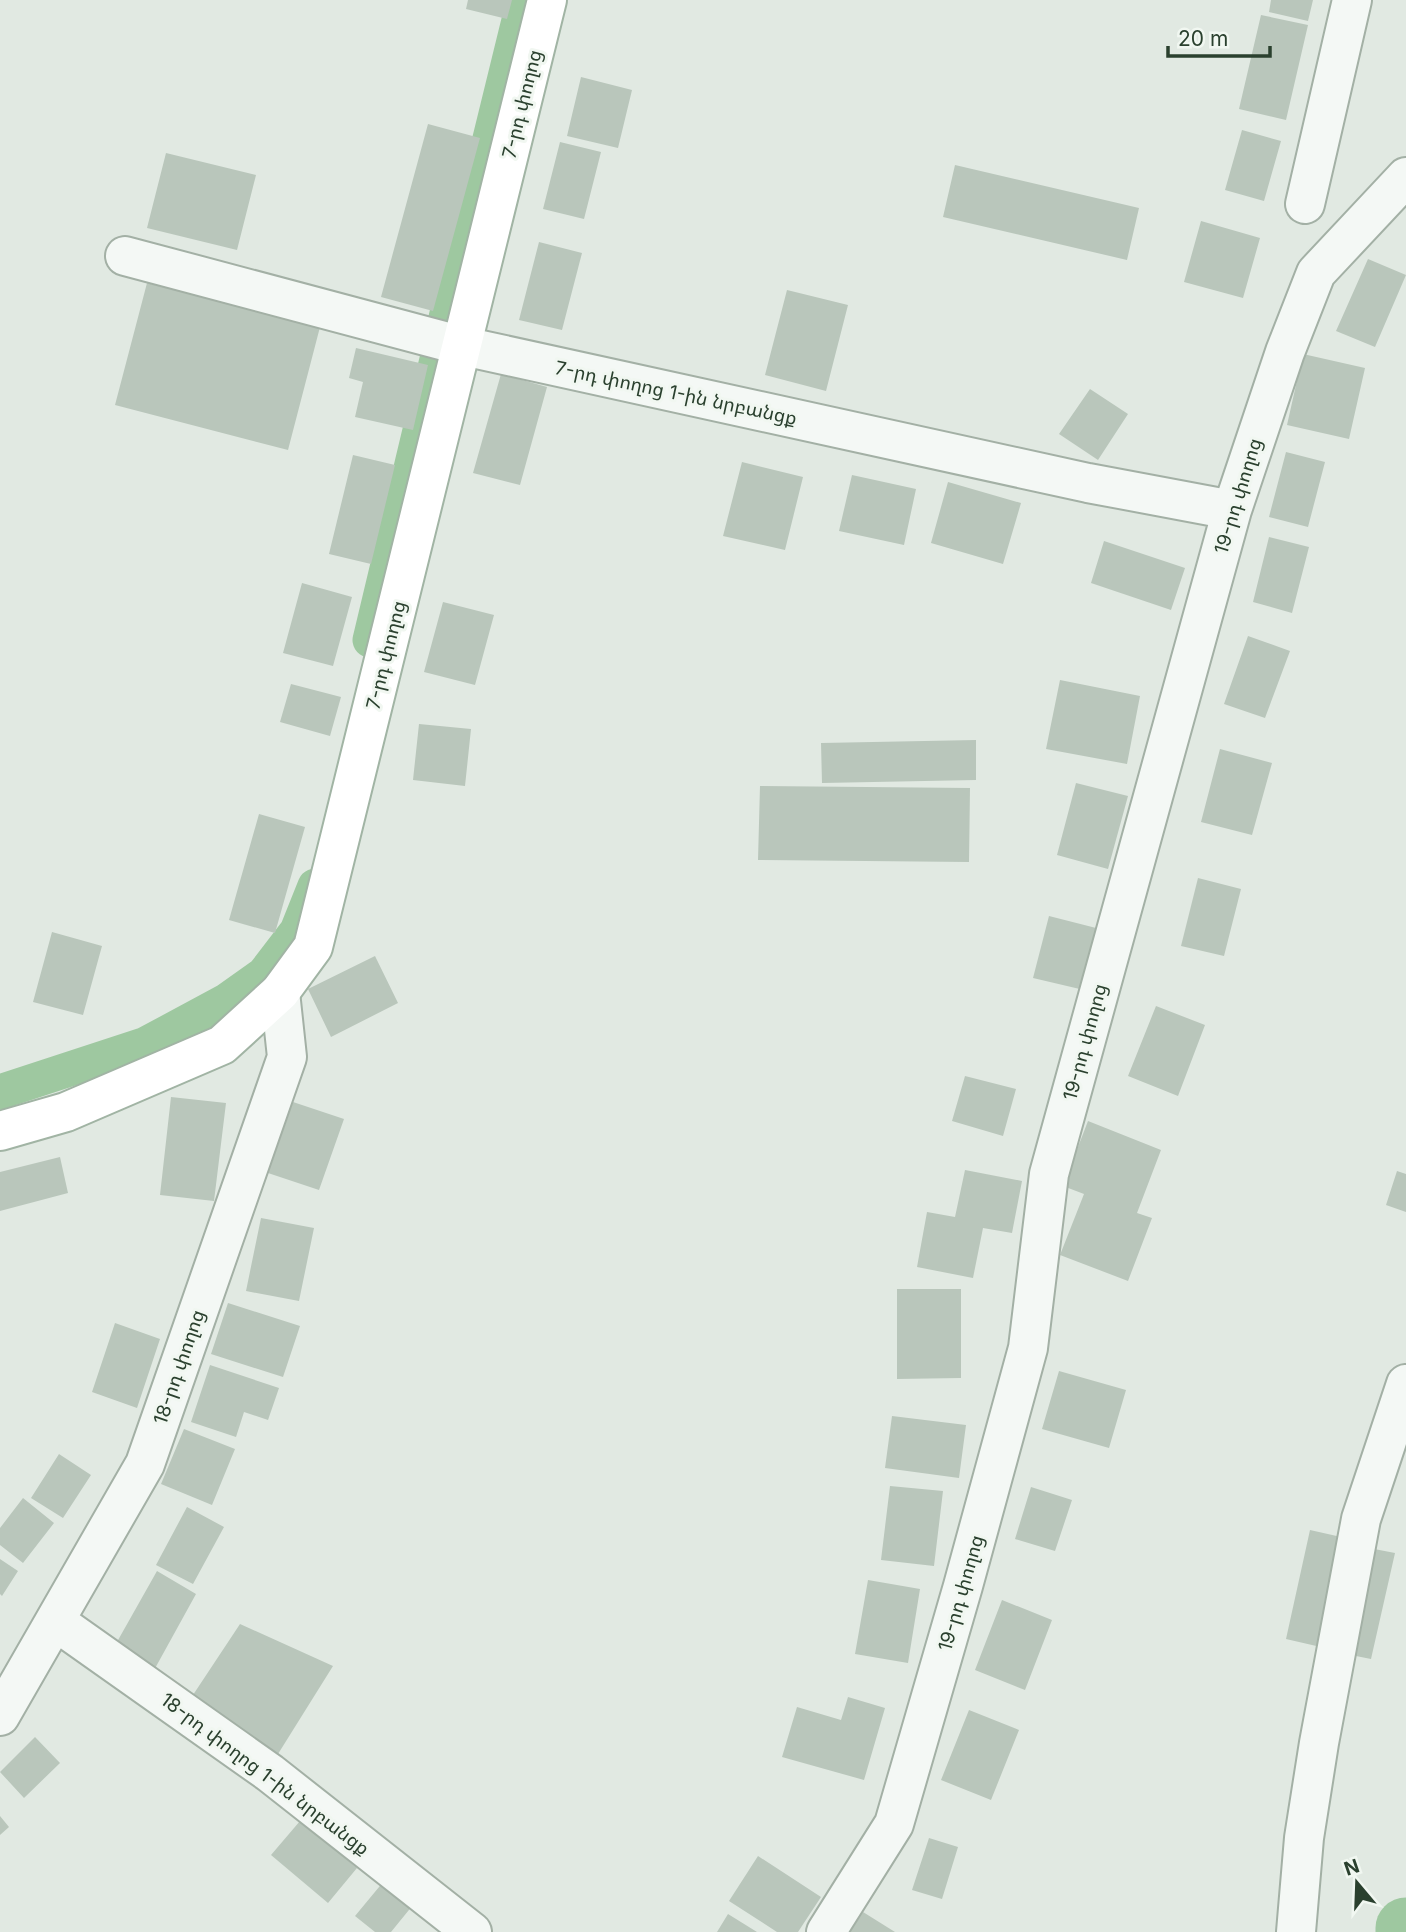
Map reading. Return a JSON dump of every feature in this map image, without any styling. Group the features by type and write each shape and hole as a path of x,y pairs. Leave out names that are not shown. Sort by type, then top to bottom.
{"main road":[{"name":"7-րդ փողոց","path":"0,1131 66,1112 222,1045 280,992 313,947 547,0"}],"street":[{"path":"1304,204 1352,0"},
{"name":"19-րդ փողոց","path":"826,1932 894,1824 960,1599 1028,1348 1049,1174 1231,510 1285,352 1316,273 1406,177"},
{"name":"7-րդ փողոց 1-ին նրբանցք","path":"125,256 463,346 1088,483 1231,510"},
{"name":"18-րդ փողոց","path":"0,1716 145,1464 287,1057 280,992"},
{"path":"1296,1932 1304,1838 1361,1519 1406,1384"},
{"name":"18-րդ փողոց 1-ին նրբանցք","path":"55,1621 270,1773 472,1932"}],"building":[{"path":"468,0 512,0 507,19 466,9"},
{"path":"1271,0 1313,0 1308,21 1269,12"},
{"path":"1261,15 1308,25 1286,120 1239,109"},
{"path":"581,77 632,90 618,148 567,136"},
{"path":"428,124 480,138 433,311 381,297"},
{"path":"1242,130 1281,141 1264,201 1225,190"},
{"path":"560,142 601,152 584,219 543,209"},
{"path":"166,153 256,175 237,250 147,228"},
{"path":"955,165 1139,208 1127,260 943,217"},
{"path":"1201,221 1260,238 1243,298 1184,282"},
{"path":"539,242 582,253 562,330 519,320"},
{"path":"1368,259 1406,275 1375,347 1336,331"},
{"path":"147,283 320,327 288,450 115,405"},
{"path":"787,290 848,305 826,391 765,375"},
{"path":"356,348 428,365 413,430 355,417 363,382 349,378"},
{"path":"1303,354 1365,368 1349,439 1287,425"},
{"path":"501,374 547,387 520,485 473,473"},
{"path":"1090,389 1128,414 1098,460 1059,434"},
{"path":"1286,452 1325,462 1308,527 1269,517"},
{"path":"353,455 395,465 371,564 329,554"},
{"path":"742,462 803,477 785,550 723,536"},
{"path":"852,475 916,489 904,545 839,531"},
{"path":"948,482 1021,503 1003,564 931,543"},
{"path":"1269,537 1309,547 1292,613 1253,602"},
{"path":"1104,541 1185,568 1171,610 1091,583"},
{"path":"302,583 352,597 333,666 283,653"},
{"path":"443,602 494,615 475,685 424,672"},
{"path":"1248,636 1290,651 1265,718 1224,704"},
{"path":"1060,680 1140,696 1127,764 1046,749"},
{"path":"291,684 341,697 330,736 280,722"},
{"path":"419,724 471,729 465,786 413,780"},
{"path":"976,740 976,780 822,783 821,743"},
{"path":"1220,749 1272,763 1252,835 1201,822"},
{"path":"1076,783 1128,796 1108,869 1057,855"},
{"path":"760,786 970,788 969,862 758,860"},
{"path":"259,814 305,827 275,933 229,920"},
{"path":"1198,878 1241,889 1224,956 1181,946"},
{"path":"1049,916 1100,929 1084,990 1033,978"},
{"path":"52,932 102,946 83,1015 33,1002"},
{"path":"375,956 398,1003 331,1037 308,989"},
{"path":"1156,1006 1205,1025 1178,1096 1128,1076"},
{"path":"965,1076 1016,1089 1003,1136 952,1121"},
{"path":"171,1097 226,1103 214,1201 160,1195"},
{"path":"293,1102 344,1119 319,1190 268,1173"},
{"path":"1088,1121 1161,1150 1137,1213 1152,1218 1128,1281 1060,1255 1084,1194 1063,1186"},
{"path":"60,1157 68,1193 0,1211 0,1172"},
{"path":"965,1170 1022,1181 1012,1233 983,1228 973,1278 917,1267 927,1212 955,1217"},
{"path":"1397,1171 1406,1174 1406,1212 1386,1205"},
{"path":"261,1218 314,1228 299,1301 246,1291"},
{"path":"897,1289 961,1289 961,1378 897,1379"},
{"path":"228,1303 300,1326 283,1377 211,1354"},
{"path":"115,1323 160,1339 137,1408 92,1392"},
{"path":"210,1365 279,1388 268,1420 244,1412 236,1437 191,1422"},
{"path":"1059,1371 1126,1390 1109,1448 1042,1429"},
{"path":"892,1416 966,1425 959,1478 885,1468"},
{"path":"184,1429 235,1449 212,1505 161,1484"},
{"path":"59,1454 91,1475 63,1518 31,1498"},
{"path":"890,1486 943,1491 934,1566 881,1560"},
{"path":"1031,1487 1072,1500 1055,1551 1015,1539"},
{"path":"23,1498 54,1523 23,1563 0,1545 0,1528"},
{"path":"187,1507 224,1527 193,1584 156,1565"},
{"path":"1310,1530 1350,1539 1325,1648 1286,1639"},
{"path":"1369,1548 1395,1553 1371,1659 1346,1654"},
{"path":"0,1559 18,1571 2,1596 0,1594"},
{"path":"157,1571 196,1594 153,1672 113,1649"},
{"path":"868,1580 920,1589 908,1663 855,1654"},
{"path":"1002,1600 1052,1620 1025,1690 975,1670"},
{"path":"240,1624 333,1666 273,1762 187,1704"},
{"path":"848,1697 885,1708 864,1780 782,1757 797,1707 841,1720"},
{"path":"969,1710 1019,1730 991,1800 941,1780"},
{"path":"35,1737 60,1763 24,1798 0,1772"},
{"path":"0,1816 9,1827 0,1835"},
{"path":"300,1821 357,1868 328,1903 271,1855"},
{"path":"929,1838 958,1847 942,1899 912,1890"},
{"path":"758,1856 821,1897 798,1932 777,1932 729,1901"},
{"path":"384,1881 413,1905 391,1932 375,1932 355,1916"},
{"path":"863,1912 895,1932 850,1932"},
{"path":"728,1914 757,1932 717,1932"}],"waterway":[{"path":"446,318 524,0"},
{"path":"370,640 439,351"},
{"path":"0,1092 146,1044 226,1001 264,974 297,931 315,886"}]}
